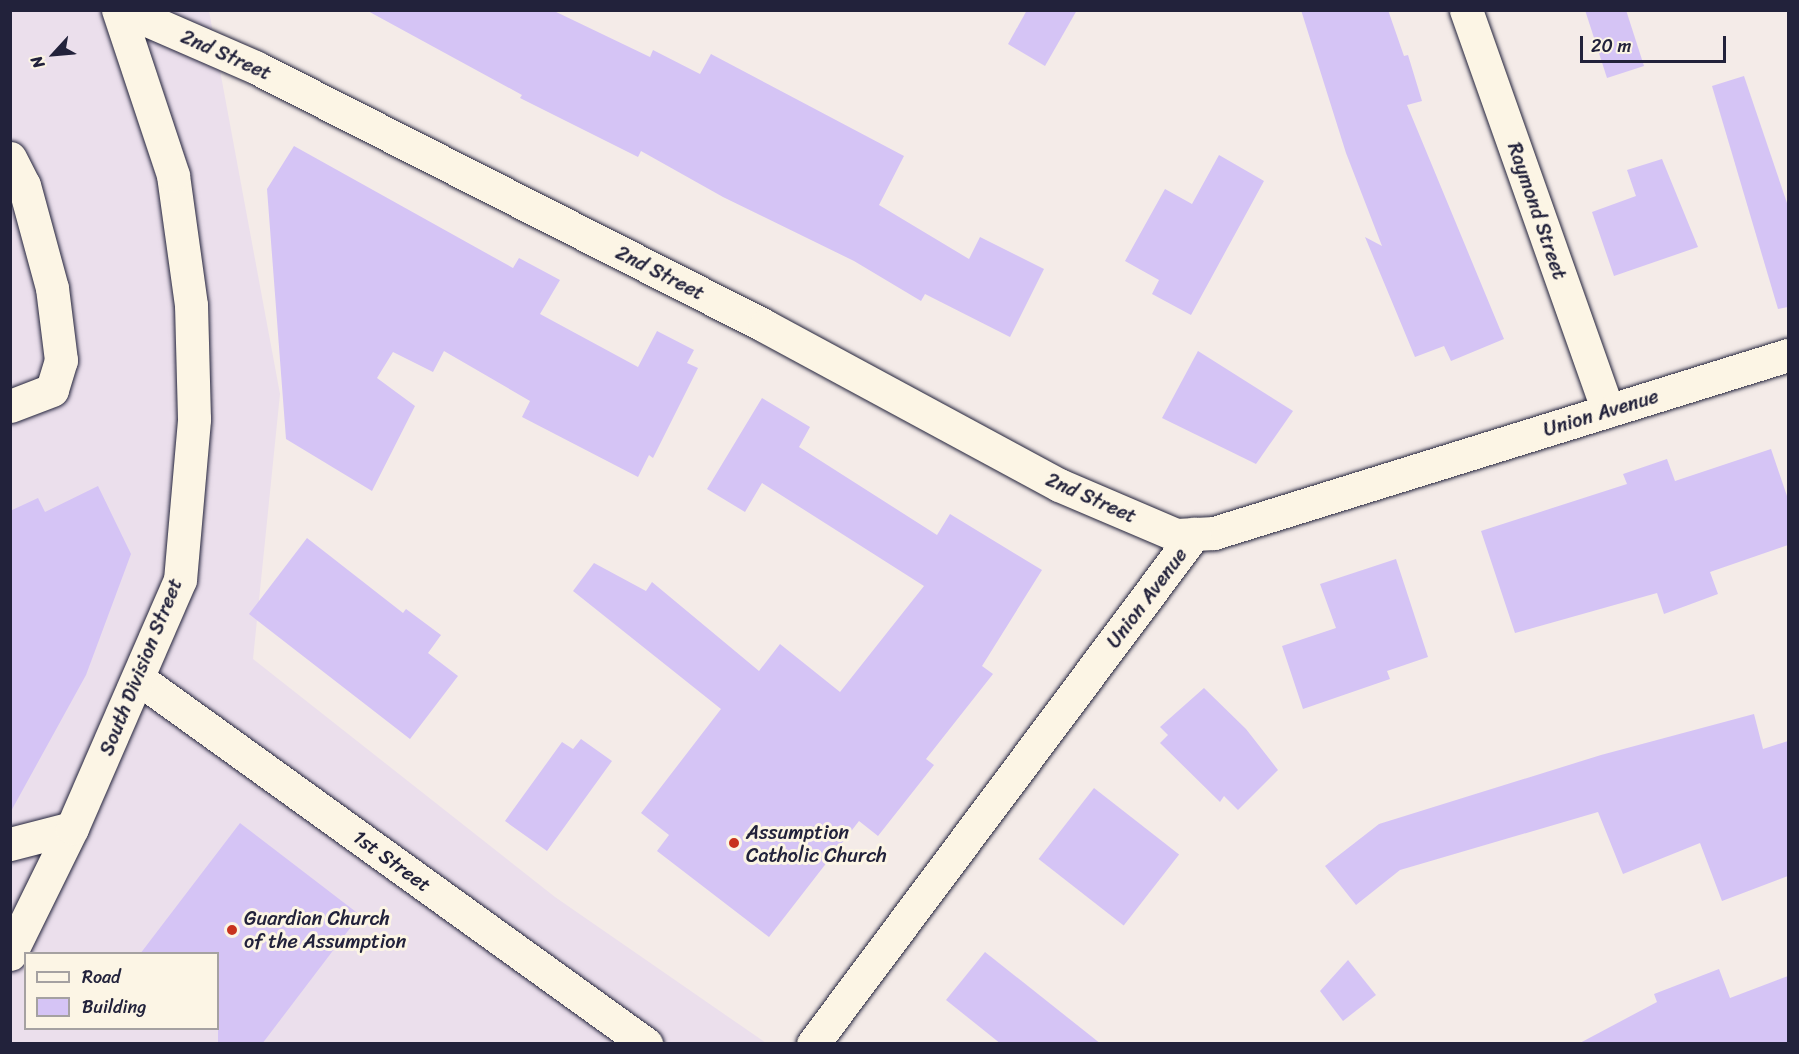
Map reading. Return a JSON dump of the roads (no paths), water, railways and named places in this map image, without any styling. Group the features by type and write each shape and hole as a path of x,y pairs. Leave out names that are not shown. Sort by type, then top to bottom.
{"street":[{"name":"South Division Street","path":"10,954 72,828 139,680 180,580 194,419 191,305 173,176 118,10"},
{"name":"2nd Street","path":"124,10 277,77 765,326 1059,485 1176,535 1194,534"},
{"name":"Raymond Street","path":"1466,10 1608,411"},
{"path":"10,158 24,185 52,288 61,360 52,390 10,406"},
{"name":"Union Avenue","path":"813,1044 1194,534 1214,533 1788,355"},
{"name":"1st Street","path":"139,680 646,1044"},
{"path":"10,844 72,828"}],"place":[{"name":"Assumption Catholic Church","path":"734,843"},
{"name":"Guardian Church of the Assumption","path":"232,930"}]}
